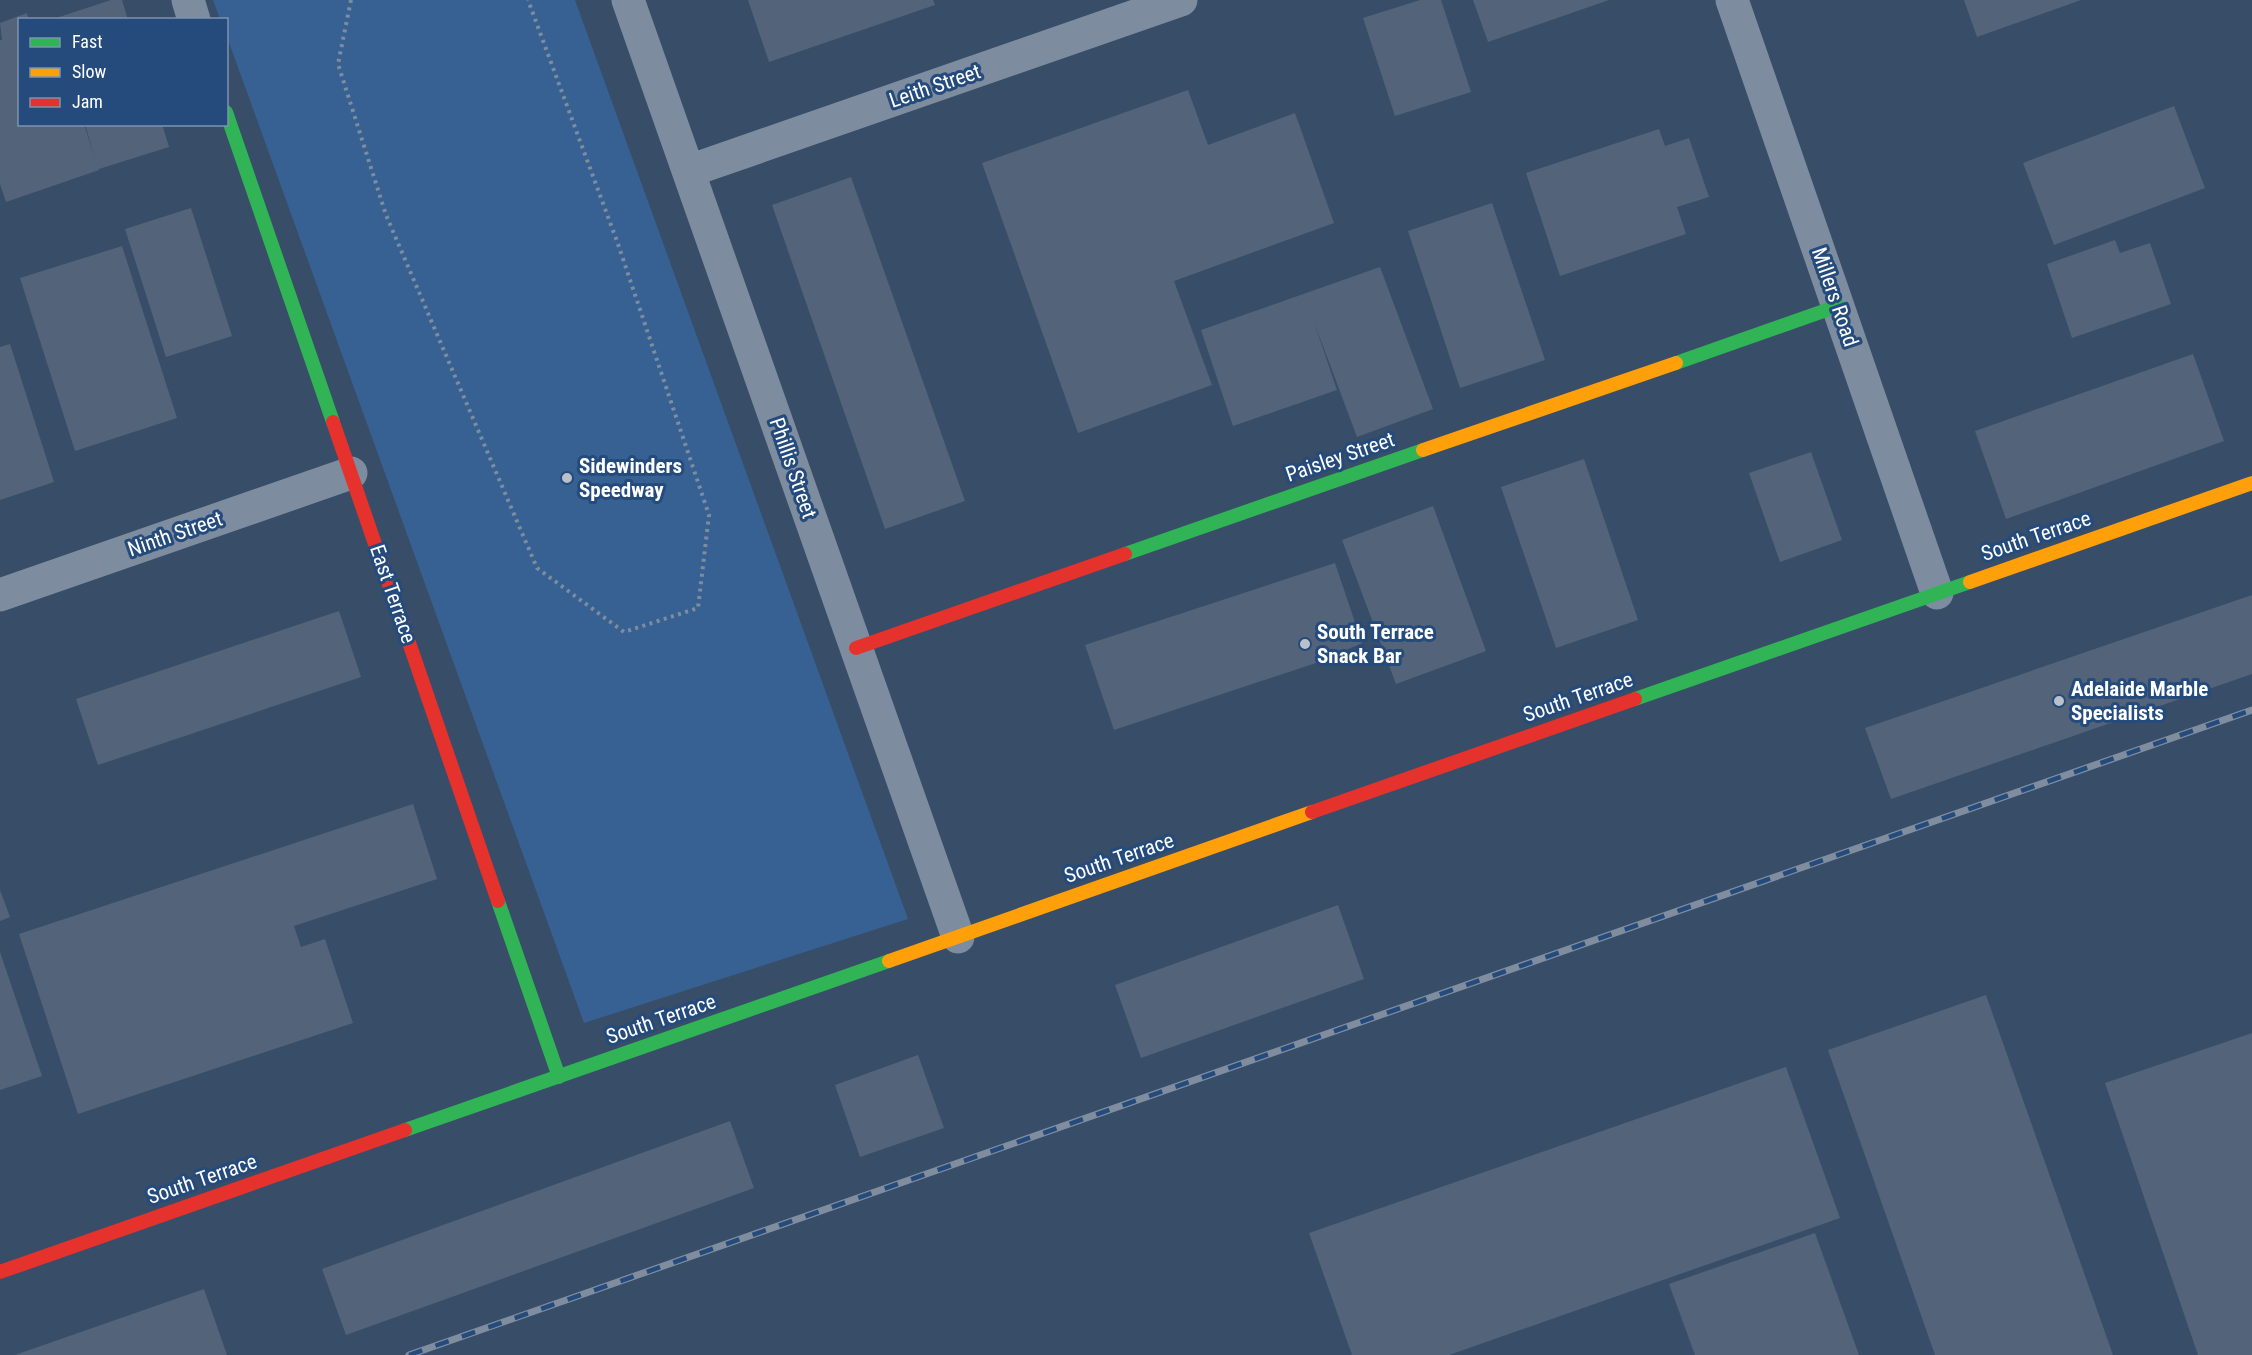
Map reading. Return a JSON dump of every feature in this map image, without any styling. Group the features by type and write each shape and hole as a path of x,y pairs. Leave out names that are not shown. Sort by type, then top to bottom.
{"street":[{"path":"188,0 194,18"},
{"name":"Phillis Street","path":"628,0 958,937"},
{"name":"Leith Street","path":"689,171 1181,0"},
{"name":"Millers Road","path":"1732,0 1938,593"},
{"name":"East Terrace","path":"228,118 559,1077"},
{"name":"Paisley Street","path":"856,648 1838,306"},
{"name":"Ninth Street","path":"0,595 351,472"},
{"name":"South Terrace","path":"0,1272 2252,483"}],"path":[{"path":"351,0 338,64 386,215 537,568 624,632 698,608 709,515 618,244 528,0"}],"shaded area":[{"name":"Sidewinders Speedway","path":"213,0 575,0 908,919 584,1023 228,40 228,18 220,18"}],"building":[{"path":"111,0 122,0 127,18 56,18"},
{"path":"748,0 933,0 935,5 769,62"},
{"path":"1420,0 1441,0 1471,92 1395,116 1363,18"},
{"path":"1473,0 1609,0 1488,42"},
{"path":"1964,0 2081,0 1977,37"},
{"path":"27,13 28,18 18,18 18,126 85,126 95,159 86,126 163,126 169,147 6,202 0,184 0,40 2,40 0,23"},
{"path":"1188,90 1208,145 1295,113 1334,223 1174,281 1212,385 1078,433 982,163"},
{"path":"2174,106 2205,188 2054,245 2023,163"},
{"path":"1659,129 1665,146 1689,138 1709,197 1677,207 1686,234 1560,276 1526,173"},
{"path":"851,177 965,501 885,529 772,205"},
{"path":"1492,203 1545,360 1460,388 1408,231"},
{"path":"191,208 232,336 166,357 125,229"},
{"path":"2115,240 2120,253 2150,243 2171,304 2072,338 2047,264"},
{"path":"122,246 177,418 75,451 20,278"},
{"path":"1380,267 1433,409 1357,437 1314,322 1337,390 1233,426 1201,330"},
{"path":"10,344 54,482 0,500 0,347"},
{"path":"2193,354 2224,441 2006,519 1975,431"},
{"path":"1811,452 1842,540 1780,562 1749,473"},
{"path":"1584,459 1638,620 1556,648 1501,487"},
{"path":"1433,506 1486,651 1396,684 1342,540"},
{"path":"1335,563 1362,643 1316,663 1114,730 1085,645"},
{"name":"Adelaide Marble Specialists","path":"2252,595 2252,674 1891,799 1865,728"},
{"path":"339,611 361,677 98,765 76,699"},
{"path":"413,804 437,879 294,926 301,947 325,939 353,1023 78,1114 19,934"},
{"path":"0,890 10,917 0,921"},
{"path":"1338,905 1364,979 1141,1058 1115,985"},
{"path":"0,952 42,1076 0,1090"},
{"path":"1986,995 2113,1355 1935,1355 1828,1050"},
{"path":"2252,1033 2252,1355 2198,1355 2105,1083"},
{"path":"918,1055 944,1128 860,1157 835,1085"},
{"path":"1786,1067 1840,1218 1449,1355 1352,1355 1309,1233"},
{"path":"730,1121 754,1188 346,1335 322,1269"},
{"path":"1815,1233 1859,1355 1695,1355 1669,1284"},
{"path":"204,1289 227,1355 15,1355"}],"railway":[{"path":"409,1355 2252,710"}],"traffic: fast":[{"path":"228,118 333,422"},
{"path":"1676,363 1838,306"},
{"path":"1125,554 1423,450"},
{"path":"1635,699 1970,582"},
{"path":"498,901 559,1077"},
{"path":"405,1130 889,961"}],"traffic: slow":[{"path":"1423,450 1676,363"},
{"path":"1970,582 2252,483"},
{"path":"889,961 1312,812"}],"traffic: jam":[{"path":"333,422 498,901"},
{"path":"856,648 1125,554"},
{"path":"1312,812 1635,699"},
{"path":"0,1272 405,1130"}],"place":[{"name":"Sidewinders Speedway","path":"567,478"},
{"name":"South Terrace Snack Bar","path":"1305,644"},
{"name":"Adelaide Marble Specialists","path":"2059,701"}]}
